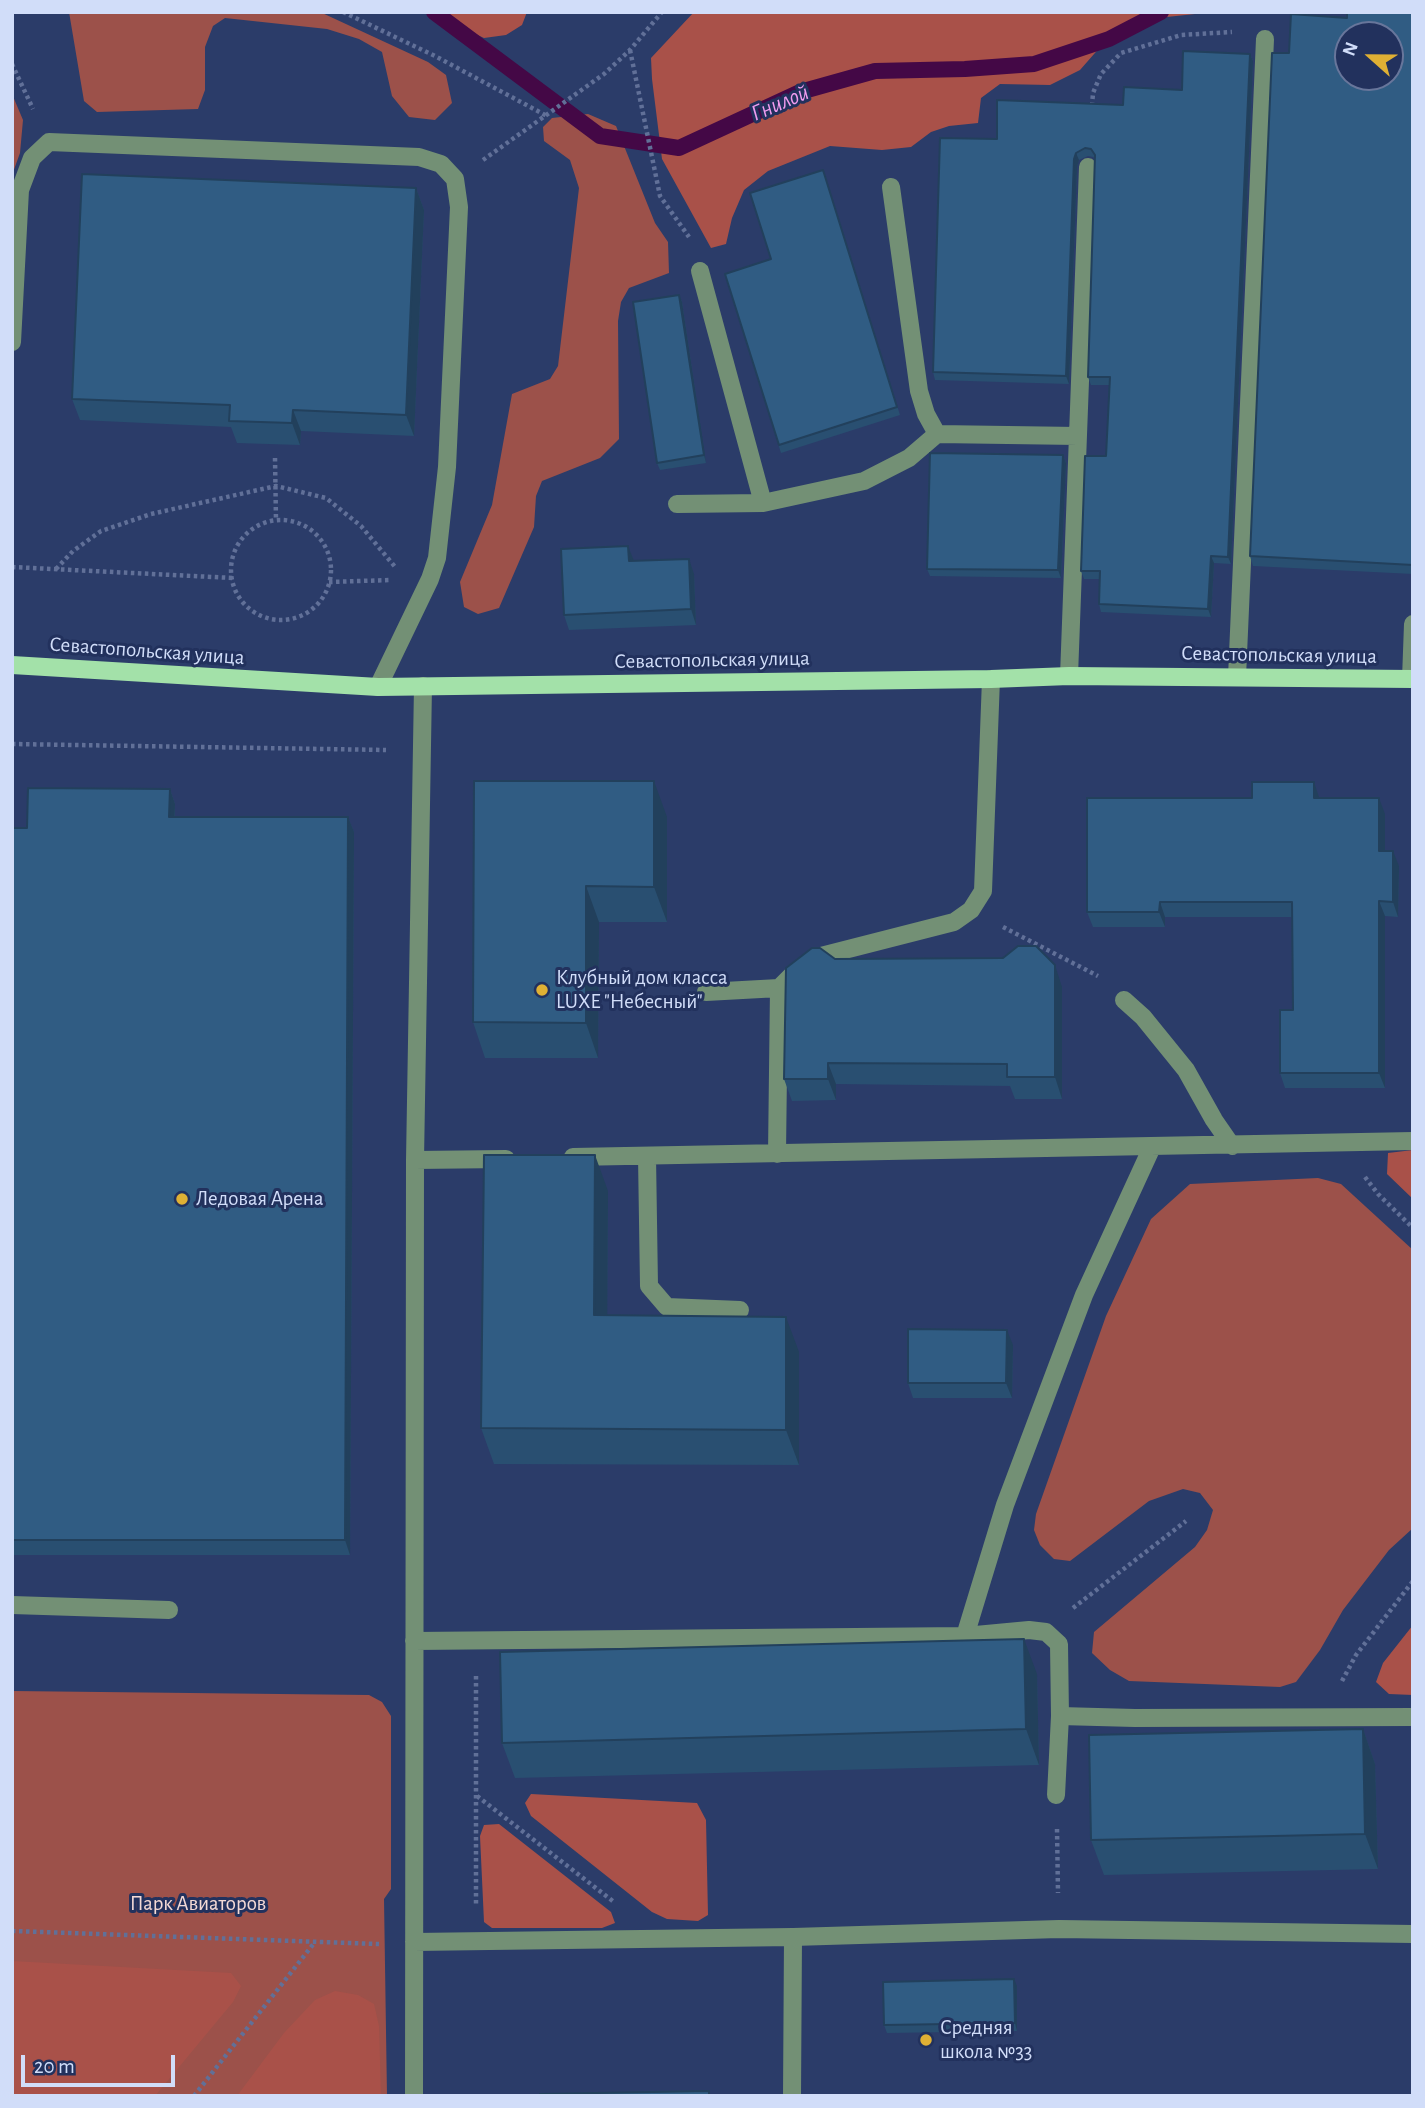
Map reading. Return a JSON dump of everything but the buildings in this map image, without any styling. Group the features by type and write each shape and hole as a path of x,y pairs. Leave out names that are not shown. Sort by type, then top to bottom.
{"main road":[{"name":"Севастопольская улица","path":"12,665 379,687 990,680 1069,676 1412,680"}],"lane":[{"path":"1237,677 1265,39"},
{"path":"12,342 20,190 32,158 48,142 419,157 441,164 454,179 459,207 447,467 437,558 430,579 379,687"},
{"path":"1069,676 1088,167"},
{"path":"891,187 919,391 926,414 937,433"},
{"path":"700,271 763,503"},
{"path":"677,504 763,503 864,481 909,458 937,433 1078,436"},
{"path":"1412,680 1413,624"},
{"path":"706,992 779,988 793,974 821,956 954,922 971,910 984,891 990,680"},
{"path":"414,2096 415,1160 423,685"},
{"path":"777,1154 779,988"},
{"path":"1124,1000 1143,1017 1186,1070 1232,1146"},
{"path":"555,1158 1232,1146 1413,1140"},
{"path":"965,1636 1005,1505 1084,1295 1152,1147"},
{"path":"647,1156 649,1286 667,1307 740,1310"},
{"path":"415,1160 529,1158"},
{"path":"12,1605 169,1610"},
{"path":"414,1641 965,1636 1029,1630 1046,1632 1059,1644 1060,1716 1056,1795"},
{"path":"1060,1716 1413,1717"},
{"path":"414,1942 793,1937 1059,1929 1413,1934"},
{"path":"792,2096 793,1937"}],"path":[{"path":"343,12 435,56 547,116"},
{"path":"454,179 604,75 630,50 662,12"},
{"path":"1088,167 1093,93 1101,74 1121,53 1181,35 1227,32 1265,39"},
{"path":"630,50 660,197 691,240"},
{"path":"12,64 48,142"},
{"path":"275,458 276,520"},
{"path":"56,569 73,551 101,531 151,514 276,486 326,498 362,526 406,580"},
{"path":"276,520 299,524 319,537 330,559 329,582 322,598 310,611 293,618 281,620 264,617 248,607 237,593 233,578 233,558 244,536 258,526 276,520"},
{"path":"12,567 233,578"},
{"path":"329,582 430,579"},
{"path":"12,744 422,750"},
{"path":"971,910 1097,974 1124,1000"},
{"path":"1339,1143 1378,1194 1413,1228"},
{"path":"1046,1632 1088,1595 1185,1521"},
{"path":"1324,1716 1356,1655 1413,1581"},
{"path":"475,1641 476,1941"},
{"path":"1056,1795 1059,1929"},
{"path":"476,1796 662,1938"},
{"path":"12,1931 381,1944"},
{"path":"194,2096 315,1941"}],"green space":[{"path":"69,12 320,12 428,62 446,75 452,103 435,120 409,117 392,96 382,52 359,39 327,29 225,18 213,26 205,47 205,90 198,109 97,112 84,101"},
{"path":"12,94 23,120 20,153 12,175"},
{"path":"588,114 616,126 655,223 668,242 669,273 629,288 621,302 618,321 619,439 600,458 542,481 536,496 534,527 499,608 478,614 464,607 460,582 492,505 512,394 550,379 558,366 579,188 570,160 544,141 543,127 552,118"},
{"path":"1318,1178 1341,1184 1413,1250 1413,1528 1389,1550 1343,1610 1320,1650 1296,1682 1280,1687 1129,1681 1110,1670 1092,1653 1094,1632 1195,1547 1207,1530 1213,1510 1200,1493 1183,1489 1149,1501 1070,1561 1054,1559 1040,1545 1034,1530 1036,1514 1106,1316 1151,1219 1190,1184"},
{"name":"Парк Авиаторов","path":"12,1691 369,1695 382,1702 391,1716 391,1889 384,1899 387,2096 12,2096"}],"shaded area":[{"path":"428,12 527,12 522,25 506,35 484,38"},
{"path":"694,12 1214,12 1157,18 1109,37 1080,70 1050,85 1000,84 981,98 978,123 949,126 931,132 911,147 882,150 830,146 768,171 744,190 732,218 726,244 711,248 662,159 652,79 651,58"},
{"path":"1413,1150 1413,1199 1387,1174 1388,1153"},
{"path":"1413,1625 1413,1695 1389,1694 1376,1682 1383,1663"},
{"path":"531,1794 697,1803 706,1820 708,1915 698,1921 667,1919 652,1912 531,1816 525,1803"},
{"path":"499,1824 611,1912 615,1923 602,1928 492,1928 484,1922 480,1836 484,1825"},
{"path":"12,1961 231,1973 241,1986 233,2002 155,2096 12,2096"},
{"path":"335,1991 358,1995 374,2004 379,2026 381,2096 237,2096 284,2033 315,2000"}],"waterway":[{"name":"Гнилой","path":"434,12 600,136 679,148 800,92 875,71 1034,64 1109,39 1161,12"}],"place":[{"name":"Клубный дом класса LUXE \"Небесный\"","path":"542,990"},
{"name":"Ледовая Арена","path":"182,1199"},
{"name":"Средняя школа №33","path":"926,2040"}]}
